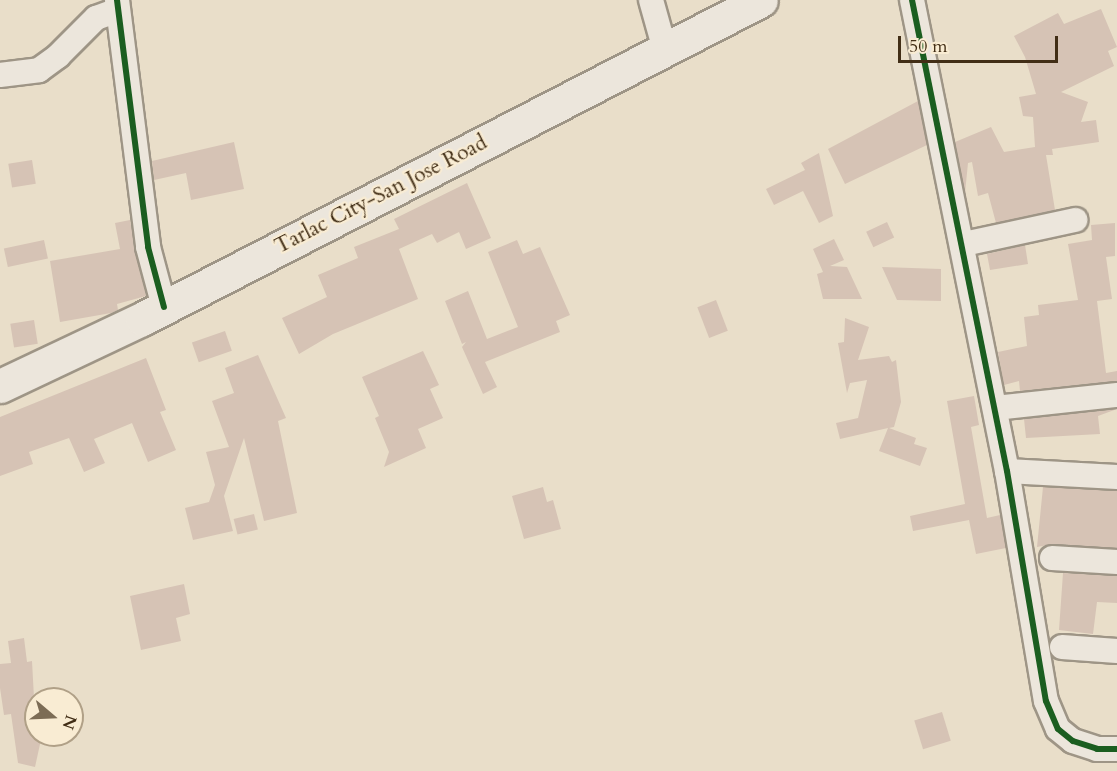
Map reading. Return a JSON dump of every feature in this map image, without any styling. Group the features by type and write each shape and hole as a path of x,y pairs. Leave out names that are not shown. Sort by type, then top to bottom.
{"main road":[{"name":"Tarlac City-San Jose Road","path":"0,386 164,307 760,0"}],"street":[{"path":"651,0 665,50"},
{"path":"912,0 964,244 1050,716 1073,741 1097,749 1117,749"},
{"path":"0,75 39,69 58,56 96,18 118,5 142,215 164,307"},
{"path":"964,244 1075,220"},
{"path":"995,408 1117,395"},
{"path":"1007,471 1117,477"},
{"path":"1052,558 1117,562"},
{"path":"1062,647 1117,651"}],"building":[{"path":"1101,9 1117,47 1108,51 1114,66 1061,92 1088,102 1081,122 1096,120 1099,142 1052,149 1053,155 1046,155 1055,210 996,223 988,193 978,196 972,162 968,163 965,193 955,142 991,127 1004,152 1035,147 1033,117 1023,116 1019,97 1036,94 1025,57 1014,36 1058,13 1064,24"},
{"path":"918,101 927,145 845,184 828,149"},
{"path":"234,142 244,189 191,200 186,173 154,180 152,161"},
{"path":"819,153 833,216 819,223 803,191 774,205 766,189 805,170 801,163"},
{"path":"32,160 36,184 12,187 8,164"},
{"path":"467,183 491,238 466,249 459,232 437,243 432,234 399,249 418,299 333,334 299,354 282,318 327,297 318,275 358,258 354,247 399,229 394,219"},
{"path":"130,220 146,296 117,304 118,310 111,313 60,322 50,261 120,249 115,223"},
{"path":"887,222 894,237 873,247 866,232"},
{"path":"1115,223 1115,256 1106,257 1112,299 1097,301 1106,373 1117,371 1117,381 1020,391 1019,381 1004,385 998,352 1027,346 1024,317 1039,315 1038,305 1078,300 1068,244 1092,240 1091,225"},
{"path":"834,239 844,260 830,266 847,267 862,299 823,299 817,274 823,272 813,249"},
{"path":"44,240 48,259 8,267 4,249"},
{"path":"517,240 523,254 540,247 570,315 556,321 560,332 485,362 497,387 483,394 462,347 466,342 462,344 445,301 468,291 487,339 518,327 488,252"},
{"path":"1025,245 1028,264 990,270 987,254"},
{"path":"882,267 941,269 941,301 897,300"},
{"path":"716,300 728,331 709,338 697,307"},
{"path":"845,318 869,327 858,360 889,356 892,362 896,360 901,402 894,427 889,428 916,438 914,444 927,448 920,466 879,451 888,428 840,439 836,423 858,418 867,380 850,383 847,393 838,343 844,342"},
{"path":"34,320 38,344 14,347 10,324"},
{"path":"225,331 232,351 199,362 192,342"},
{"path":"423,351 439,385 430,389 443,418 418,429 426,448 384,467 389,452 375,418 379,416 362,377"},
{"path":"258,355 286,418 278,421 297,513 264,521 244,438 224,496 233,531 193,540 185,508 209,502 215,485 206,452 229,447 212,401 234,393 225,368"},
{"path":"146,358 166,410 160,412 176,450 148,462 132,423 94,439 105,463 84,472 69,438 29,452 33,464 0,476 0,417"},
{"path":"974,396 979,425 971,427 987,518 1000,515 1006,548 976,554 969,520 913,531 910,516 965,504 947,401"},
{"path":"1117,409 1098,416 1100,434 1026,438 1024,419"},
{"path":"543,487 547,502 553,500 561,529 524,539 512,496"},
{"path":"1043,487 1117,491 1117,548 1053,544 1037,547"},
{"path":"254,514 258,530 237,535 234,519"},
{"path":"1063,573 1117,576 1117,603 1097,602 1093,634 1059,630"},
{"path":"184,584 190,614 176,618 181,641 141,650 130,596"},
{"path":"24,638 27,662 32,661 33,687 24,687 24,747 39,747 35,767 18,763 11,714 4,715 0,688 0,664 11,663 8,641"},
{"path":"942,712 951,741 923,749 914,720"}],"cycle path":[{"path":"117,0 148,247 164,307"},
{"path":"912,0 1007,471 1046,701 1058,729 1073,741 1097,749 1117,749"}]}
